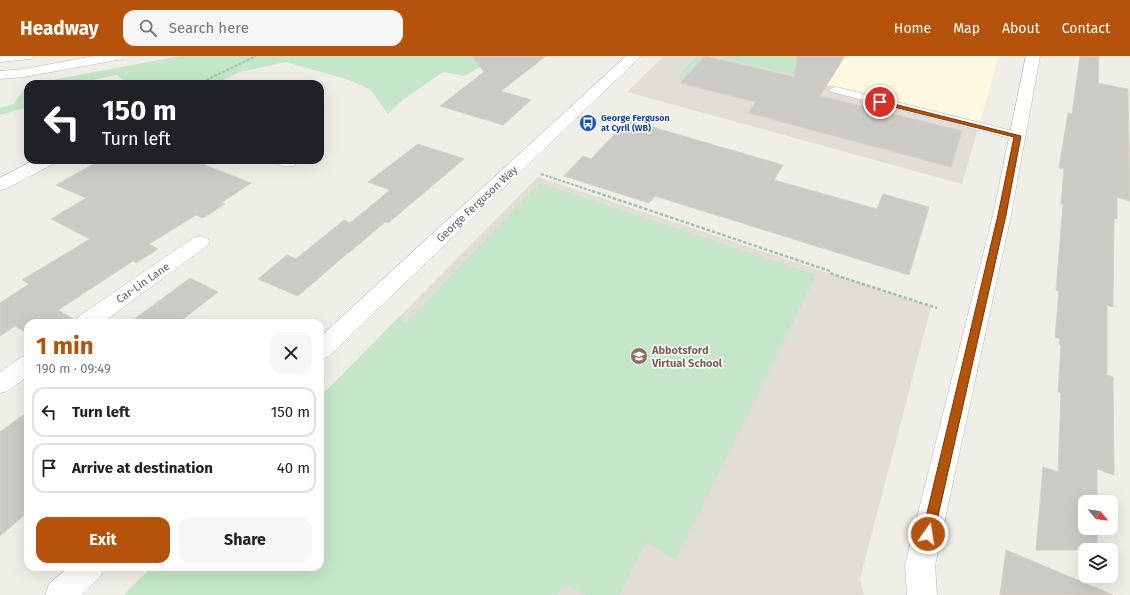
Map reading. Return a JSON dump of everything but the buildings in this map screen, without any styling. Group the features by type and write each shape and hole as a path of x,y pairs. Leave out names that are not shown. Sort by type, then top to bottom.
{"street":[{"path":"0,75 24,73 117,56"},
{"name":"George Ferguson Way","path":"324,347 634,56"},
{"path":"922,595 920,589 920,565 1002,215 1033,56"},
{"path":"0,185 39,164"},
{"name":"Car-Lin Lane","path":"92,319 200,242"},
{"path":"0,384 24,367"},
{"path":"60,595 86,571"}],"lane":[{"path":"0,59 30,56"},
{"path":"836,90 1017,136"}],"path":[{"path":"206,80 256,56"},
{"path":"517,166 830,271 832,274 937,308"}],"shaded area":[{"path":"664,56 828,56 811,81 980,122 962,184 627,92"},
{"path":"828,56 999,56 980,122 811,81"},
{"name":"Abbotsford Virtual School","path":"538,177 931,307 860,579 864,595 124,595 148,571 324,571 324,393"}],"green space":[{"path":"180,56 475,56 482,66 464,76 443,72 404,99 388,114 370,89 346,79 286,62 240,72 223,80 123,80 117,75 92,80 52,80"},
{"path":"697,56 706,56 725,61 704,83 678,76"},
{"path":"715,56 807,56 794,75"},
{"path":"24,90 24,108 0,115 0,108 13,104"},
{"name":"Abbotsford Virtual School","path":"540,183 816,275 676,560 646,542 620,595 586,595 565,583 556,595 124,595 148,571 324,571 324,393 400,316 404,325"}],"place":[{"name":"George Ferguson at Cyril (WB)","path":"588,123"},
{"name":"Abbotsford Virtual School","path":"639,356"}],"route":[{"path":"880,102 1017,136 1002,215 928,534"}]}
